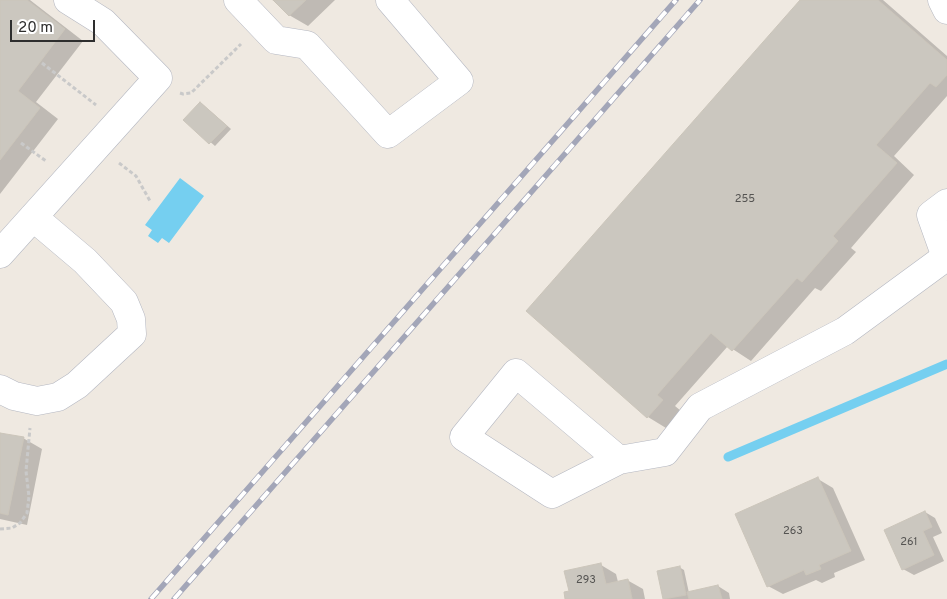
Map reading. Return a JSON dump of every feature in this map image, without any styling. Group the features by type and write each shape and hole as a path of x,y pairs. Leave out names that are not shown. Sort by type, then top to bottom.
{"lane":[{"path":"0,254 158,78 103,22 68,0"},
{"path":"238,0 276,40 307,45 388,134 459,81 390,0"},
{"path":"942,0 947,10"},
{"path":"619,460 516,373 464,437 552,494 619,460 666,452 700,407 845,331 947,258 931,215 947,203"},
{"path":"0,389 14,396 37,401 58,397 77,385 132,334 131,319 124,302 85,261 34,218"}],"path":[{"path":"158,78 183,94 191,92 261,25"},
{"path":"42,63 82,94"},
{"path":"21,143 36,153"},
{"path":"136,176 150,202"},
{"path":"0,529 12,528 20,524 27,512 29,496 26,471 34,400"}],"water":[{"path":"180,178 204,196 169,243 162,238 158,243 148,236 152,230 145,225"}],"building":[{"path":"0,0 27,0 65,29 18,91 40,108 0,160"},
{"path":"273,0 306,0 289,16"},
{"path":"800,0 878,0 947,60 947,75 936,87 930,83 876,145 897,163 833,236 838,241 802,282 797,278 732,351 711,333 657,395 663,400 647,418 526,311"},
{"path":"200,102 227,126 209,144 183,120"},
{"path":"0,433 24,437 8,515 0,513"},
{"path":"818,477 851,551 819,565 821,569 806,575 804,570 767,587 735,514"},
{"path":"925,511 932,527 923,531 934,555 902,570 884,530"},
{"path":"601,563 606,584 628,579 632,599 565,599 564,592 569,591 564,571"},
{"path":"680,566 686,595 663,599 657,571"},
{"path":"718,585 722,599 689,599 687,592"}],"waterway":[{"path":"728,457 947,364"}],"railway":[{"path":"151,599 676,0"},
{"path":"174,599 700,0"}]}
